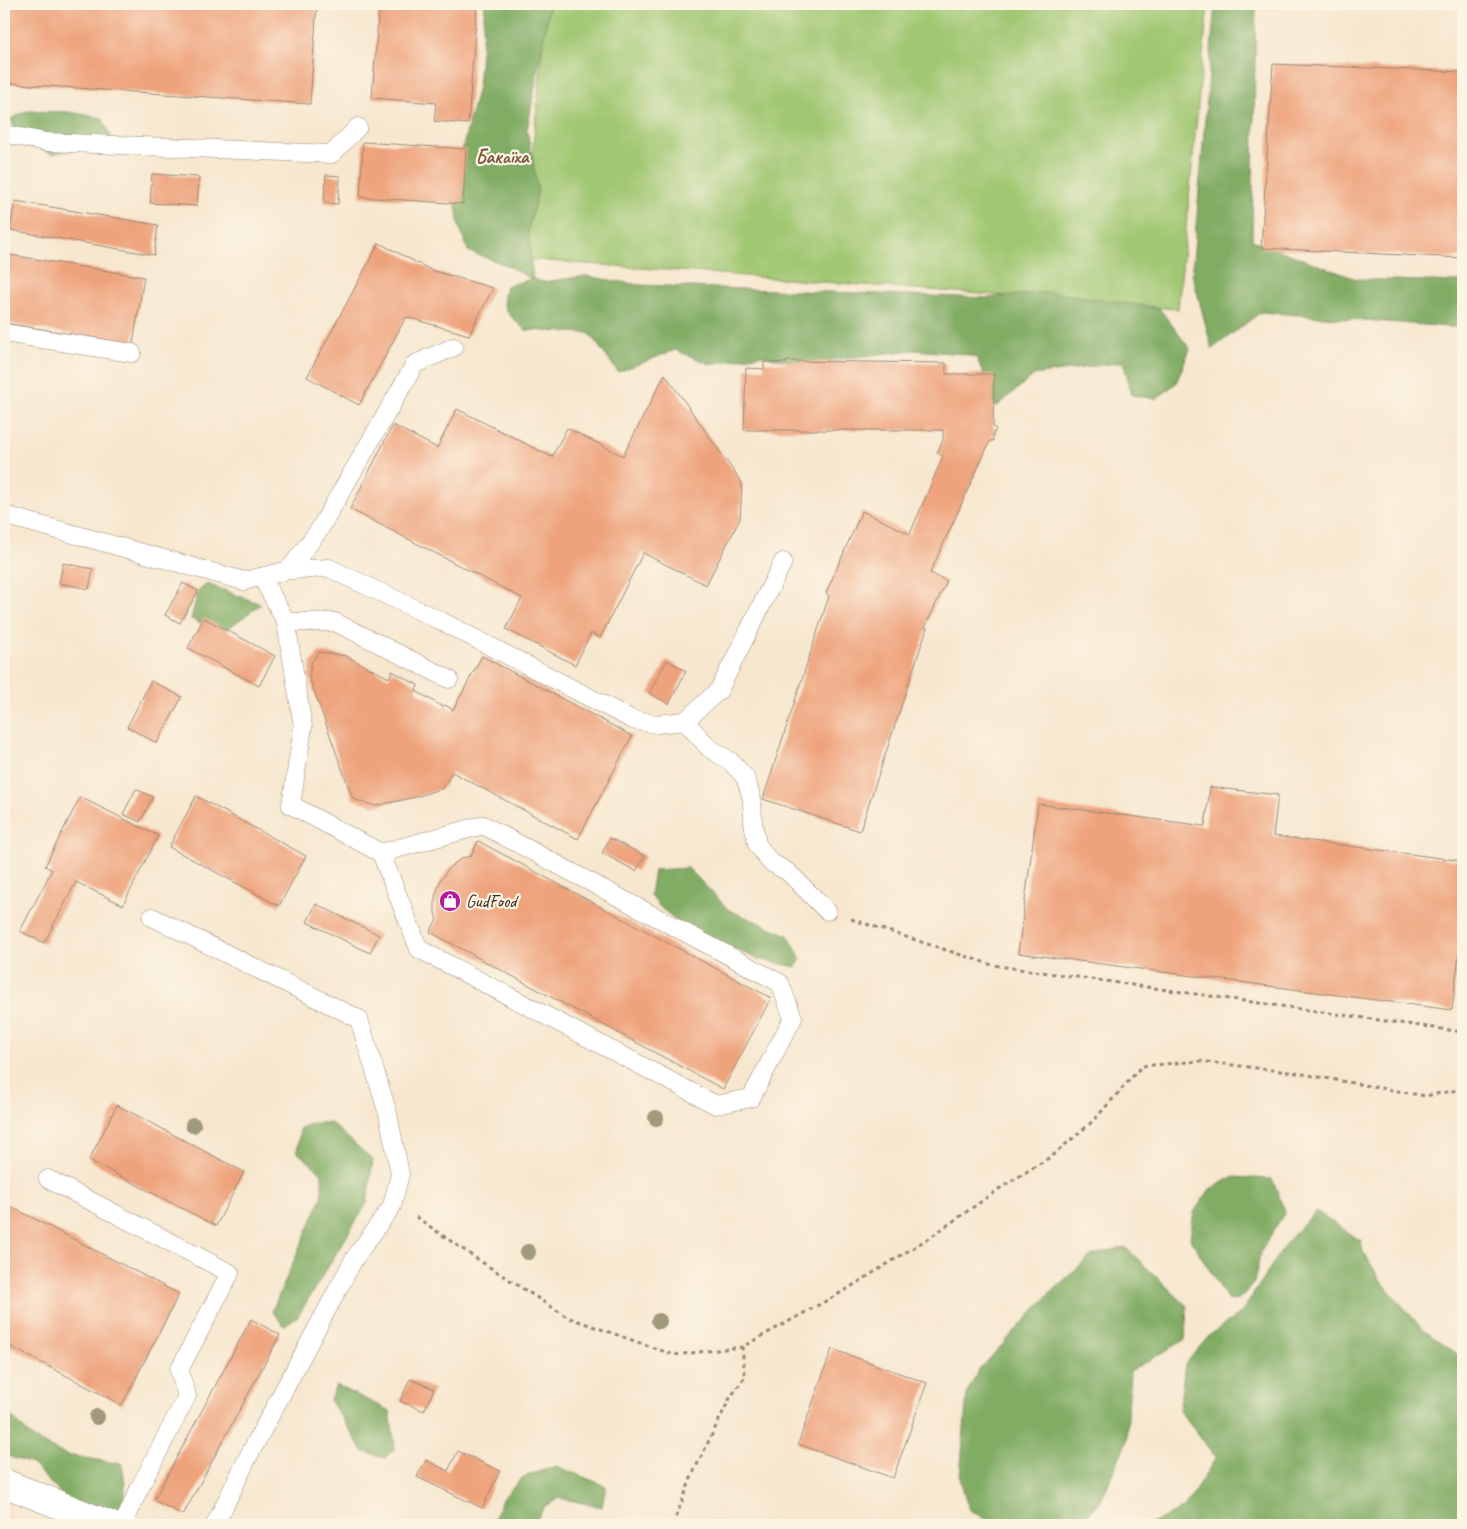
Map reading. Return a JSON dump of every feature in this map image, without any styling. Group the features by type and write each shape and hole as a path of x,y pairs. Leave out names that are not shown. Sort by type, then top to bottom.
{"street":[{"path":"4,1483 110,1525"}],"lane":[{"path":"4,134 46,142 332,154 358,127"},
{"path":"4,333 132,353"},
{"path":"289,570 319,530 415,364 454,347"},
{"path":"4,514 244,582 289,570 328,568 441,622 633,720 657,724 685,722 719,690 783,562"},
{"path":"262,577 286,622 303,727 291,805 381,853 420,949 716,1105 751,1098 792,1018 780,983 484,825 381,853"},
{"path":"286,622 334,622 449,679"},
{"path":"685,722 709,748 730,761 745,777 752,799 753,822 757,844 770,862 788,872 827,911"},
{"path":"152,917 359,1019 388,1114 400,1174 392,1206 354,1258 248,1457 215,1525"},
{"path":"48,1179 230,1273 179,1370 187,1396 122,1525"}],"path":[{"path":"827,911 992,965 1463,1032"},
{"path":"392,1206 412,1214 567,1317 674,1355 742,1347 844,1292 1052,1156 1093,1121 1142,1066 1199,1061 1297,1073 1425,1096 1463,1089"},
{"path":"673,1525 698,1465 730,1398 745,1377 742,1347"}],"green space":[{"path":"485,4 550,4 527,130 538,192 528,230 533,279 543,282 586,276 639,285 986,298 1050,292 1159,308 1190,349 1176,383 1157,399 1132,395 1123,362 1034,375 996,407 977,358 964,354 913,350 814,362 787,361 761,355 710,364 675,350 618,372 589,333 525,330 507,311 504,294 506,286 532,279 506,265 468,251 459,226 453,186 478,87"},
{"path":"547,4 1208,4 1178,309 522,259"},
{"path":"1215,4 1256,4 1252,240 1356,279 1463,282 1463,328 1261,312 1212,349 1192,273"},
{"path":"27,111 69,112 102,118 111,137 97,145 52,154 39,148 19,143 11,119"},
{"path":"207,584 261,604 222,633 191,619 198,591"},
{"path":"688,868 729,910 788,935 801,959 796,967 758,959 689,930 661,908 650,895 654,870"},
{"path":"314,1123 331,1123 373,1160 367,1203 298,1316 284,1326 272,1311 322,1197 322,1173 297,1152 300,1128"},
{"path":"1232,1177 1272,1179 1285,1212 1261,1251 1254,1283 1239,1299 1228,1300 1190,1238 1194,1212 1210,1189"},
{"path":"1316,1211 1361,1241 1363,1252 1382,1282 1423,1330 1463,1358 1463,1525 1149,1525 1184,1508 1216,1458 1179,1410 1185,1364 1210,1335 1242,1312 1286,1243"},
{"path":"1125,1247 1187,1306 1185,1340 1130,1371 1127,1440 1101,1501 1078,1525 997,1525 971,1511 966,1501 960,1477 967,1393 979,1370 1052,1291 1092,1255"},
{"path":"336,1385 390,1411 395,1448 385,1458 363,1451 330,1400"},
{"path":"4,1413 11,1416 34,1439 66,1455 122,1464 125,1493 122,1507 118,1513 113,1518 67,1500 32,1464 4,1455"},
{"path":"556,1466 606,1486 602,1507 560,1498 545,1506 533,1525 492,1525 502,1499 523,1477"}],"building":[{"path":"4,4 317,4 310,104 4,83"},
{"path":"379,4 477,4 468,124 434,121 436,103 372,98"},
{"path":"1273,64 1463,72 1463,258 1261,248"},
{"path":"363,142 466,149 463,204 360,197"},
{"path":"152,174 199,177 197,206 150,203"},
{"path":"326,175 340,176 338,204 324,203"},
{"path":"15,201 158,225 154,255 10,230"},
{"path":"379,243 431,270 493,288 469,335 406,317 359,405 307,377"},
{"path":"4,254 144,277 133,344 4,323"},
{"path":"787,361 946,363 946,374 994,374 993,427 996,429 993,441 990,441 930,573 947,581 925,627 927,628 860,831 763,799 829,596 826,593 862,511 910,534 943,456 937,453 943,440 943,430 744,430 746,368 764,369 764,362 787,363"},
{"path":"665,374 742,483 740,519 706,585 643,553 600,638 591,633 575,665 506,629 522,598 350,509 393,425 437,448 457,409 552,457 567,428 623,456"},
{"path":"63,563 93,569 89,589 59,583"},
{"path":"183,583 198,591 180,623 165,615"},
{"path":"204,618 275,656 259,686 188,648"},
{"path":"319,652 346,656 389,678 392,671 418,685 416,691 443,707 445,705 453,710 482,656 632,736 578,839 452,772 443,788 415,797 375,806 353,799 309,677 311,663"},
{"path":"667,660 686,671 669,704 649,693"},
{"path":"151,681 182,697 157,743 127,727"},
{"path":"1210,787 1278,795 1273,836 1463,861 1463,923 1452,1010 1018,953 1038,804 1205,826"},
{"path":"136,789 153,797 140,822 123,814"},
{"path":"196,796 306,856 279,906 169,847"},
{"path":"80,797 158,836 123,905 76,882 44,943 20,931 52,870 45,866"},
{"path":"610,838 645,856 636,871 602,853"},
{"path":"478,841 771,998 723,1089 430,932 437,919 435,897 440,881 449,868 462,858 471,856"},
{"path":"316,904 379,935 370,953 307,922"},
{"path":"117,1105 244,1172 216,1226 89,1160"},
{"path":"4,1203 179,1294 122,1405 4,1343"},
{"path":"251,1319 280,1335 183,1515 154,1500"},
{"path":"832,1349 927,1383 893,1478 798,1444"},
{"path":"410,1379 434,1389 424,1411 400,1401"},
{"path":"458,1451 500,1471 482,1508 417,1477 426,1460 448,1471"}],"place":[{"name":"GudFood","path":"450,901"}],"district":[{"name":"Бакаїха","path":"502,156"}]}
